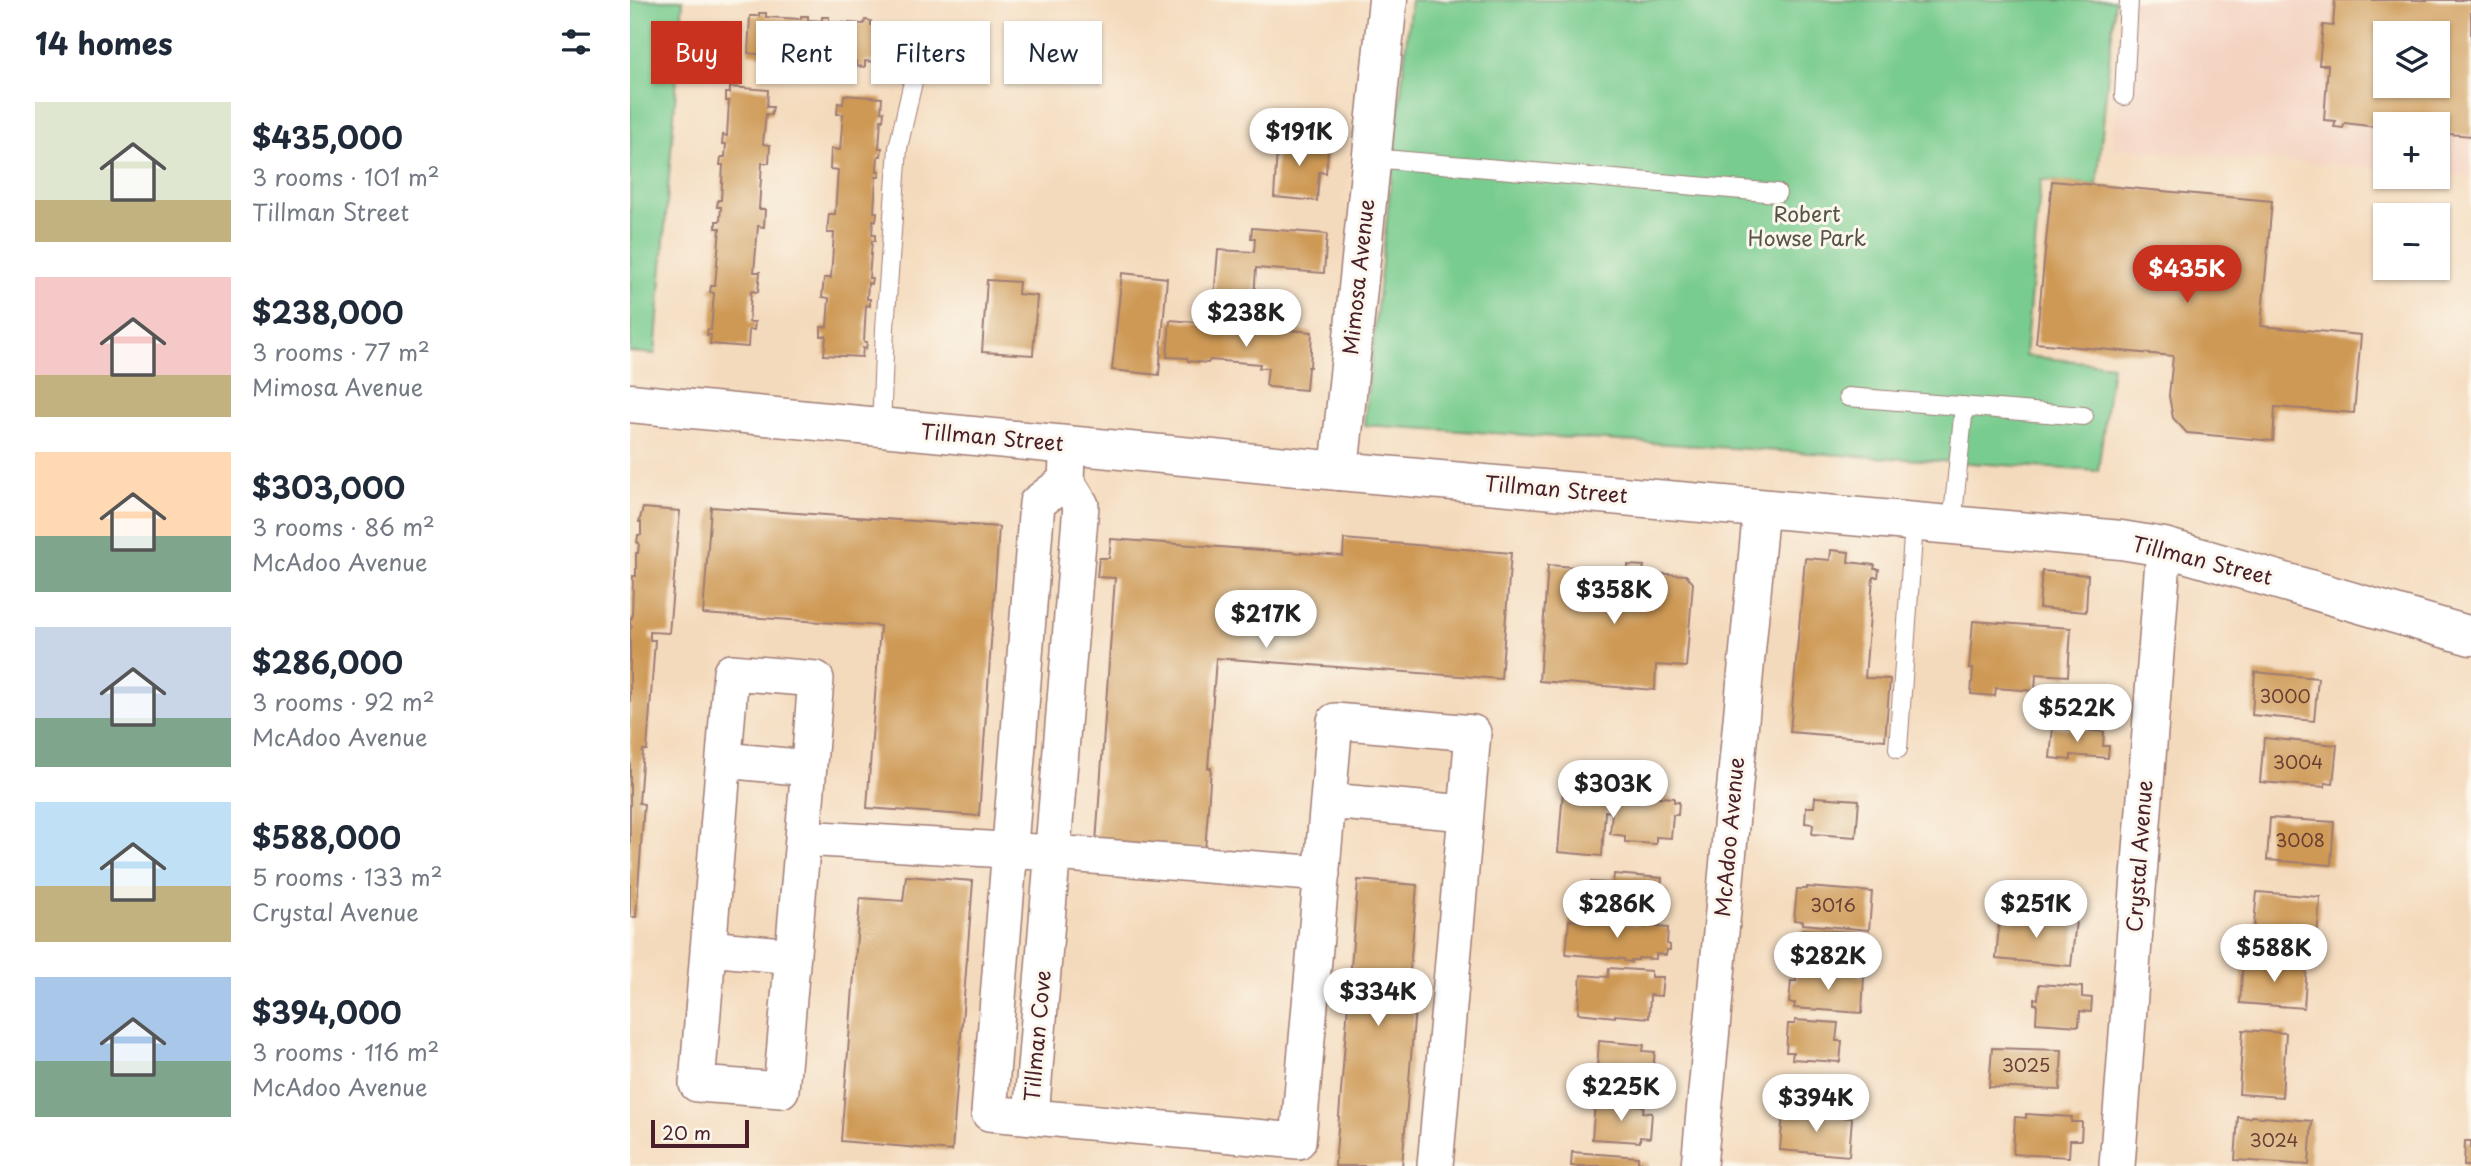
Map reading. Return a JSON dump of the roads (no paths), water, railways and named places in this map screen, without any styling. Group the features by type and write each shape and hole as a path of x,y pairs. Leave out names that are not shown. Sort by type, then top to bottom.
{"main road":[{"name":"Mimosa Avenue","path":"1339,471 1388,0"},
{"name":"Tillman Street","path":"630,403 881,428 1067,463 1339,471 2121,540 2164,547 2471,636"}],"street":[{"name":"Tillman Cove","path":"1067,463 1081,505 1031,1116 989,1113 1037,503 1067,463"},
{"name":"McAdoo Avenue","path":"1699,1166 1761,508"},
{"name":"Crystal Avenue","path":"2117,1166 2164,547"},
{"path":"731,672 816,679 808,768 781,1090 696,1084 731,672"},
{"path":"1031,1116 1297,1153 1335,721 1473,733 1435,1166"},
{"path":"1018,741 1063,745"},
{"path":"724,760 808,768"},
{"path":"1328,801 1466,813"},
{"path":"803,838 1054,853 1322,874"},
{"path":"708,948 793,956"}],"lane":[{"path":"2124,96 2129,0"},
{"path":"881,428 898,148 912,84"},
{"path":"1372,158 1777,193"},
{"path":"1848,397 2084,416"},
{"path":"1952,526 1964,406"},
{"path":"1898,749 1914,523"}],"park label":[{"name":"Robert Howse Park","path":"1807,227"}]}
